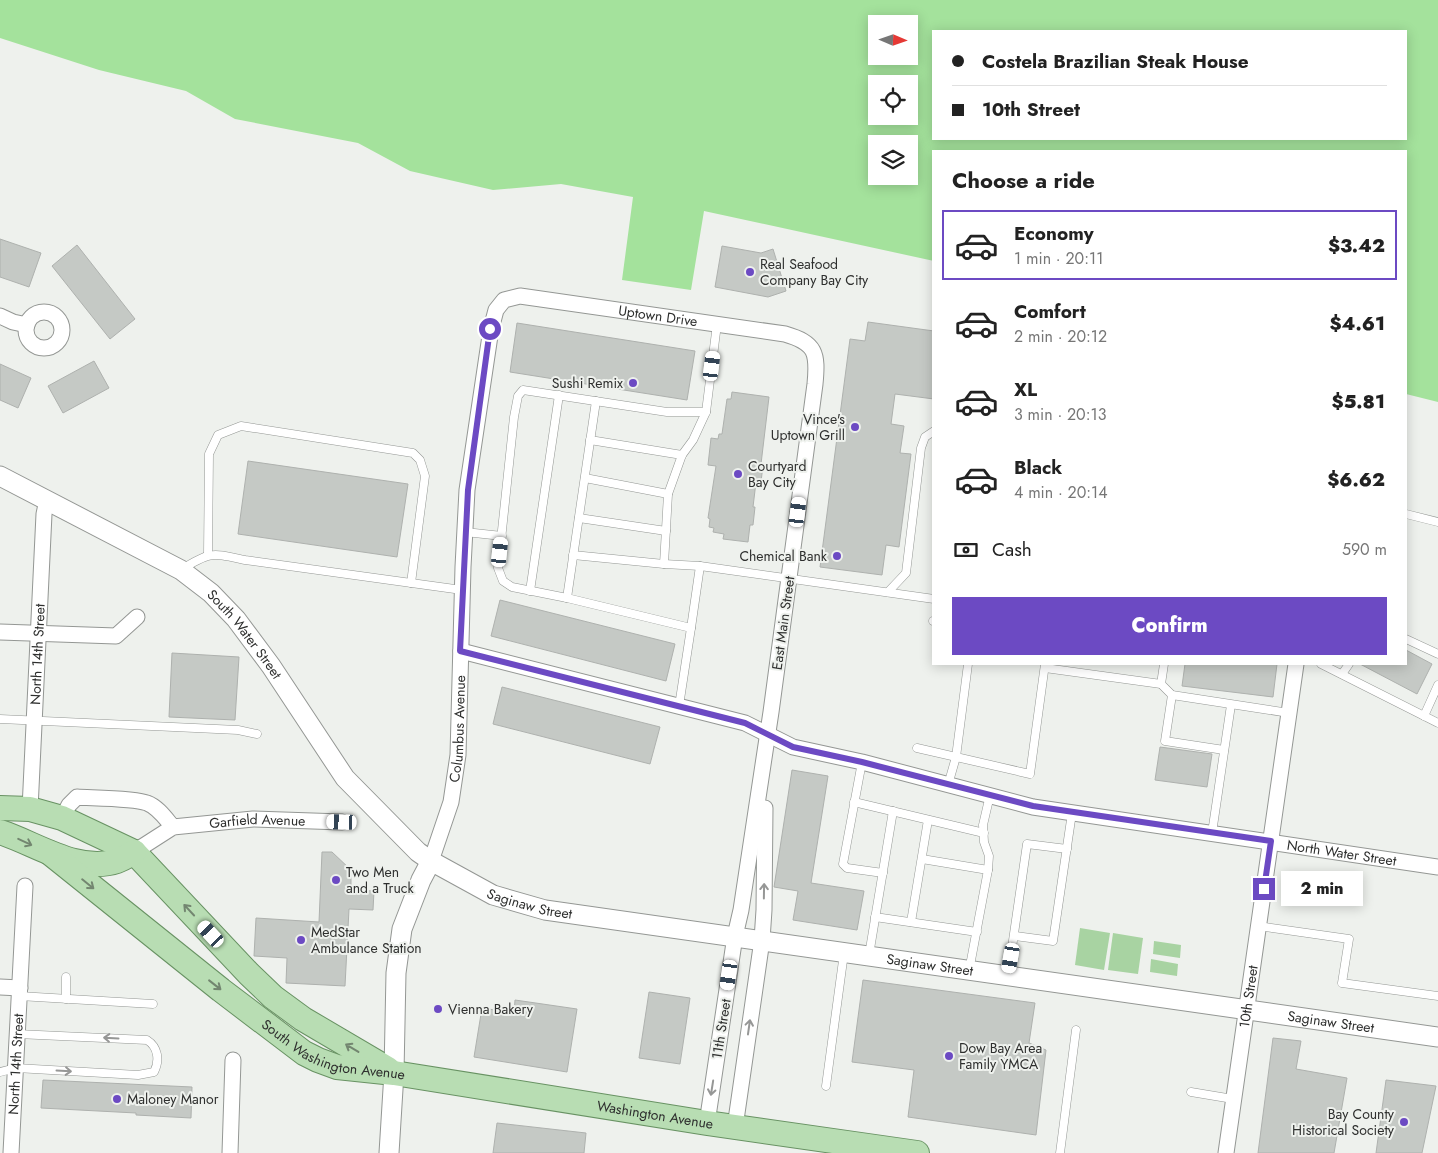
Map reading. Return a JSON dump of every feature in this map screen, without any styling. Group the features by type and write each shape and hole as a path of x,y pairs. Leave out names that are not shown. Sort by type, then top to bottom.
{"main road":[{"path":"0,808 30,809 62,818 134,852"},
{"path":"0,832 50,853 82,862 98,864 116,861 134,852"},
{"name":"South Washington Avenue","path":"134,852 273,997 303,1019 394,1073"},
{"name":"South Washington Avenue","path":"50,853 198,972 304,1053 337,1067 394,1073"},
{"name":"Washington Avenue","path":"394,1073 707,1123 917,1153"}],"street":[{"name":"Uptown Drive","path":"504,300 520,296 718,324 784,334 799,338 809,345"},
{"name":"Columbus Avenue","path":"389,1153 394,1073 396,973 402,929 421,880 431,861 451,802 458,755 462,590 468,490 490,329 496,310 504,300"},
{"path":"0,316 13,322 27,325"},
{"name":"East Main Street","path":"735,936 741,910 765,755 817,364 815,354 809,345"},
{"name":"South Water Street","path":"0,476 181,570 211,593 236,619 271,666 346,778 418,852 431,861"},
{"name":"North 14th Street","path":"30,809 44,514 47,500"},
{"path":"0,632 116,636 138,617"},
{"name":"North Water Street","path":"460,651 745,723 793,747 862,762 1033,806 1438,867"},
{"name":"10th Street","path":"1226,1153 1245,1008 1296,665"},
{"name":"East Main Street","path":"735,1127 762,940 764,910 765,755"},
{"path":"62,818 69,805 77,798 127,800 147,802 158,810 173,827"},
{"name":"Garfield Avenue","path":"134,852 173,827 253,819 342,822"},
{"name":"Saginaw Street","path":"431,861 493,894 545,910 735,936 869,957 1245,1008 1438,1037"},
{"name":"North 14th Street","path":"11,1153 25,886"},
{"name":"11th Street","path":"707,1123 735,936"},
{"path":"0,987 20,992"},
{"path":"230,1153 233,1060"}],"lane":[{"path":"664,564 668,494 682,455 693,440 706,412 718,324"},
{"path":"691,628 567,598 512,587 503,581 498,568 518,396 523,390 667,412 706,412"},
{"path":"530,591 559,395"},
{"path":"567,598 596,401"},
{"path":"208,554 209,454 218,435 241,426 413,453 420,460 425,476 411,583"},
{"path":"888,592 906,573 921,448 925,437 932,432"},
{"path":"590,440 682,455"},
{"path":"585,478 668,494"},
{"path":"1407,514 1438,522"},
{"path":"579,518 666,531"},
{"path":"465,532 502,536"},
{"path":"181,570 208,554 462,590"},
{"path":"573,555 700,566 932,599"},
{"path":"679,706 700,566"},
{"path":"1407,639 1438,654"},
{"path":"948,785 956,757 968,665"},
{"path":"1161,684 1164,665"},
{"path":"1323,665 1438,724"},
{"path":"1342,674 1348,665"},
{"path":"917,748 1030,774 1045,666 1161,684 1172,696 1288,714"},
{"path":"1424,716 1438,685"},
{"path":"1172,696 1165,741 1224,750"},
{"path":"1212,833 1231,705"},
{"path":"0,719 238,730 257,734"},
{"path":"862,762 843,864 847,868 883,873"},
{"path":"969,971 988,870 989,856 984,842 984,825 990,795"},
{"path":"854,802 984,833"},
{"path":"869,957 893,811"},
{"path":"1015,936 1052,941 1072,813"},
{"path":"911,922 928,820"},
{"path":"1008,976 1027,844 1067,849"},
{"path":"922,859 988,870"},
{"path":"876,917 977,932"},
{"path":"1258,926 1349,939 1342,983 1438,996"},
{"path":"826,1086 844,953"},
{"path":"66,977 66,999"},
{"path":"20,992 66,999 153,1004"},
{"path":"1060,1153 1076,1030"},
{"path":"0,1072 16,1068 138,1075 154,1072 158,1065 156,1049 147,1040 18,1034"},
{"path":"1191,1092 1233,1098"}],"shaded area":[{"path":"0,0 1438,0 1438,402 1407,394 1407,150 932,150 932,261 704,211 691,290 622,280 633,197 561,184 493,190 410,171 358,143 235,119 186,91 99,70 0,38"},
{"path":"1080,928 1110,933 1104,970 1075,965"},
{"path":"1113,933 1143,938 1138,974 1108,970"},
{"path":"1154,941 1181,945 1180,958 1153,954"},
{"path":"1151,959 1178,964 1177,976 1150,972"}],"building":[{"path":"0,239 41,253 29,287 0,277"},
{"path":"77,245 135,319 110,339 52,266"},
{"path":"722,246 761,253 773,249 786,291 768,297 715,287"},
{"path":"868,322 932,331 932,399 895,394 891,424 904,426 900,453 911,454 899,547 886,545 882,575 820,567 850,339 865,341"},
{"path":"517,323 695,351 687,400 510,372"},
{"path":"94,361 109,388 63,413 48,386"},
{"path":"0,364 31,378 18,408 0,400"},
{"name":"Courtyard Bay City","path":"732,392 769,397 761,464 763,465 761,482 756,482 753,525 750,525 748,542 723,539 724,534 713,532 714,528 709,527 710,519 708,518 716,466 708,465 711,438 718,439 719,434 722,434 727,399 731,399"},
{"path":"248,461 408,484 397,557 238,534"},
{"path":"500,600 675,644 666,681 491,636"},
{"path":"1407,651 1432,664 1417,694 1362,665 1407,665"},
{"path":"172,653 239,657 235,720 169,717"},
{"path":"1185,665 1277,665 1273,697 1182,686"},
{"path":"502,687 660,727 650,764 493,724"},
{"path":"1160,747 1212,754 1207,787 1155,780"},
{"path":"792,770 828,776 811,883 864,891 857,930 793,920 798,891 774,887"},
{"name":"MedStar Ambulance Station","path":"322,852 332,852 351,870 351,890 374,891 373,910 349,909 345,986 286,983 287,958 254,956 256,918 319,922"},
{"name":"Dow Bay Area Family YMCA","path":"863,980 1035,1003 1029,1043 1046,1050 1036,1135 908,1117 914,1070 852,1062"},
{"path":"649,992 690,998 680,1064 639,1058"},
{"path":"515,1000 577,1009 567,1072 474,1057 482,1008 514,1013"},
{"path":"1273,1038 1301,1041 1296,1069 1347,1078 1334,1153 1258,1153"},
{"name":"Maloney Manor","path":"43,1080 192,1087 191,1118 41,1108"},
{"name":"Bay County Historical Society","path":"1386,1080 1436,1086 1422,1153 1376,1153"},
{"path":"497,1123 586,1133 584,1153 493,1153"}],"place":[{"name":"Real Seafood Company Bay City","path":"750,272"},
{"name":"Sushi Remix","path":"633,383"},
{"name":"Vince's Uptown Grill","path":"855,427"},
{"name":"Courtyard Bay City","path":"738,474"},
{"name":"Chemical Bank","path":"837,556"},
{"name":"Two Men and a Truck","path":"336,880"},
{"name":"MedStar Ambulance Station","path":"301,940"},
{"name":"Vienna Bakery","path":"438,1009"},
{"name":"Dow Bay Area Family YMCA","path":"949,1056"},
{"name":"Maloney Manor","path":"117,1099"},
{"name":"Bay County Historical Society","path":"1404,1122"}],"route":[{"path":"490,329 468,490 460,651 745,723 793,747 862,762 1033,806 1271,841 1264,889"}]}
